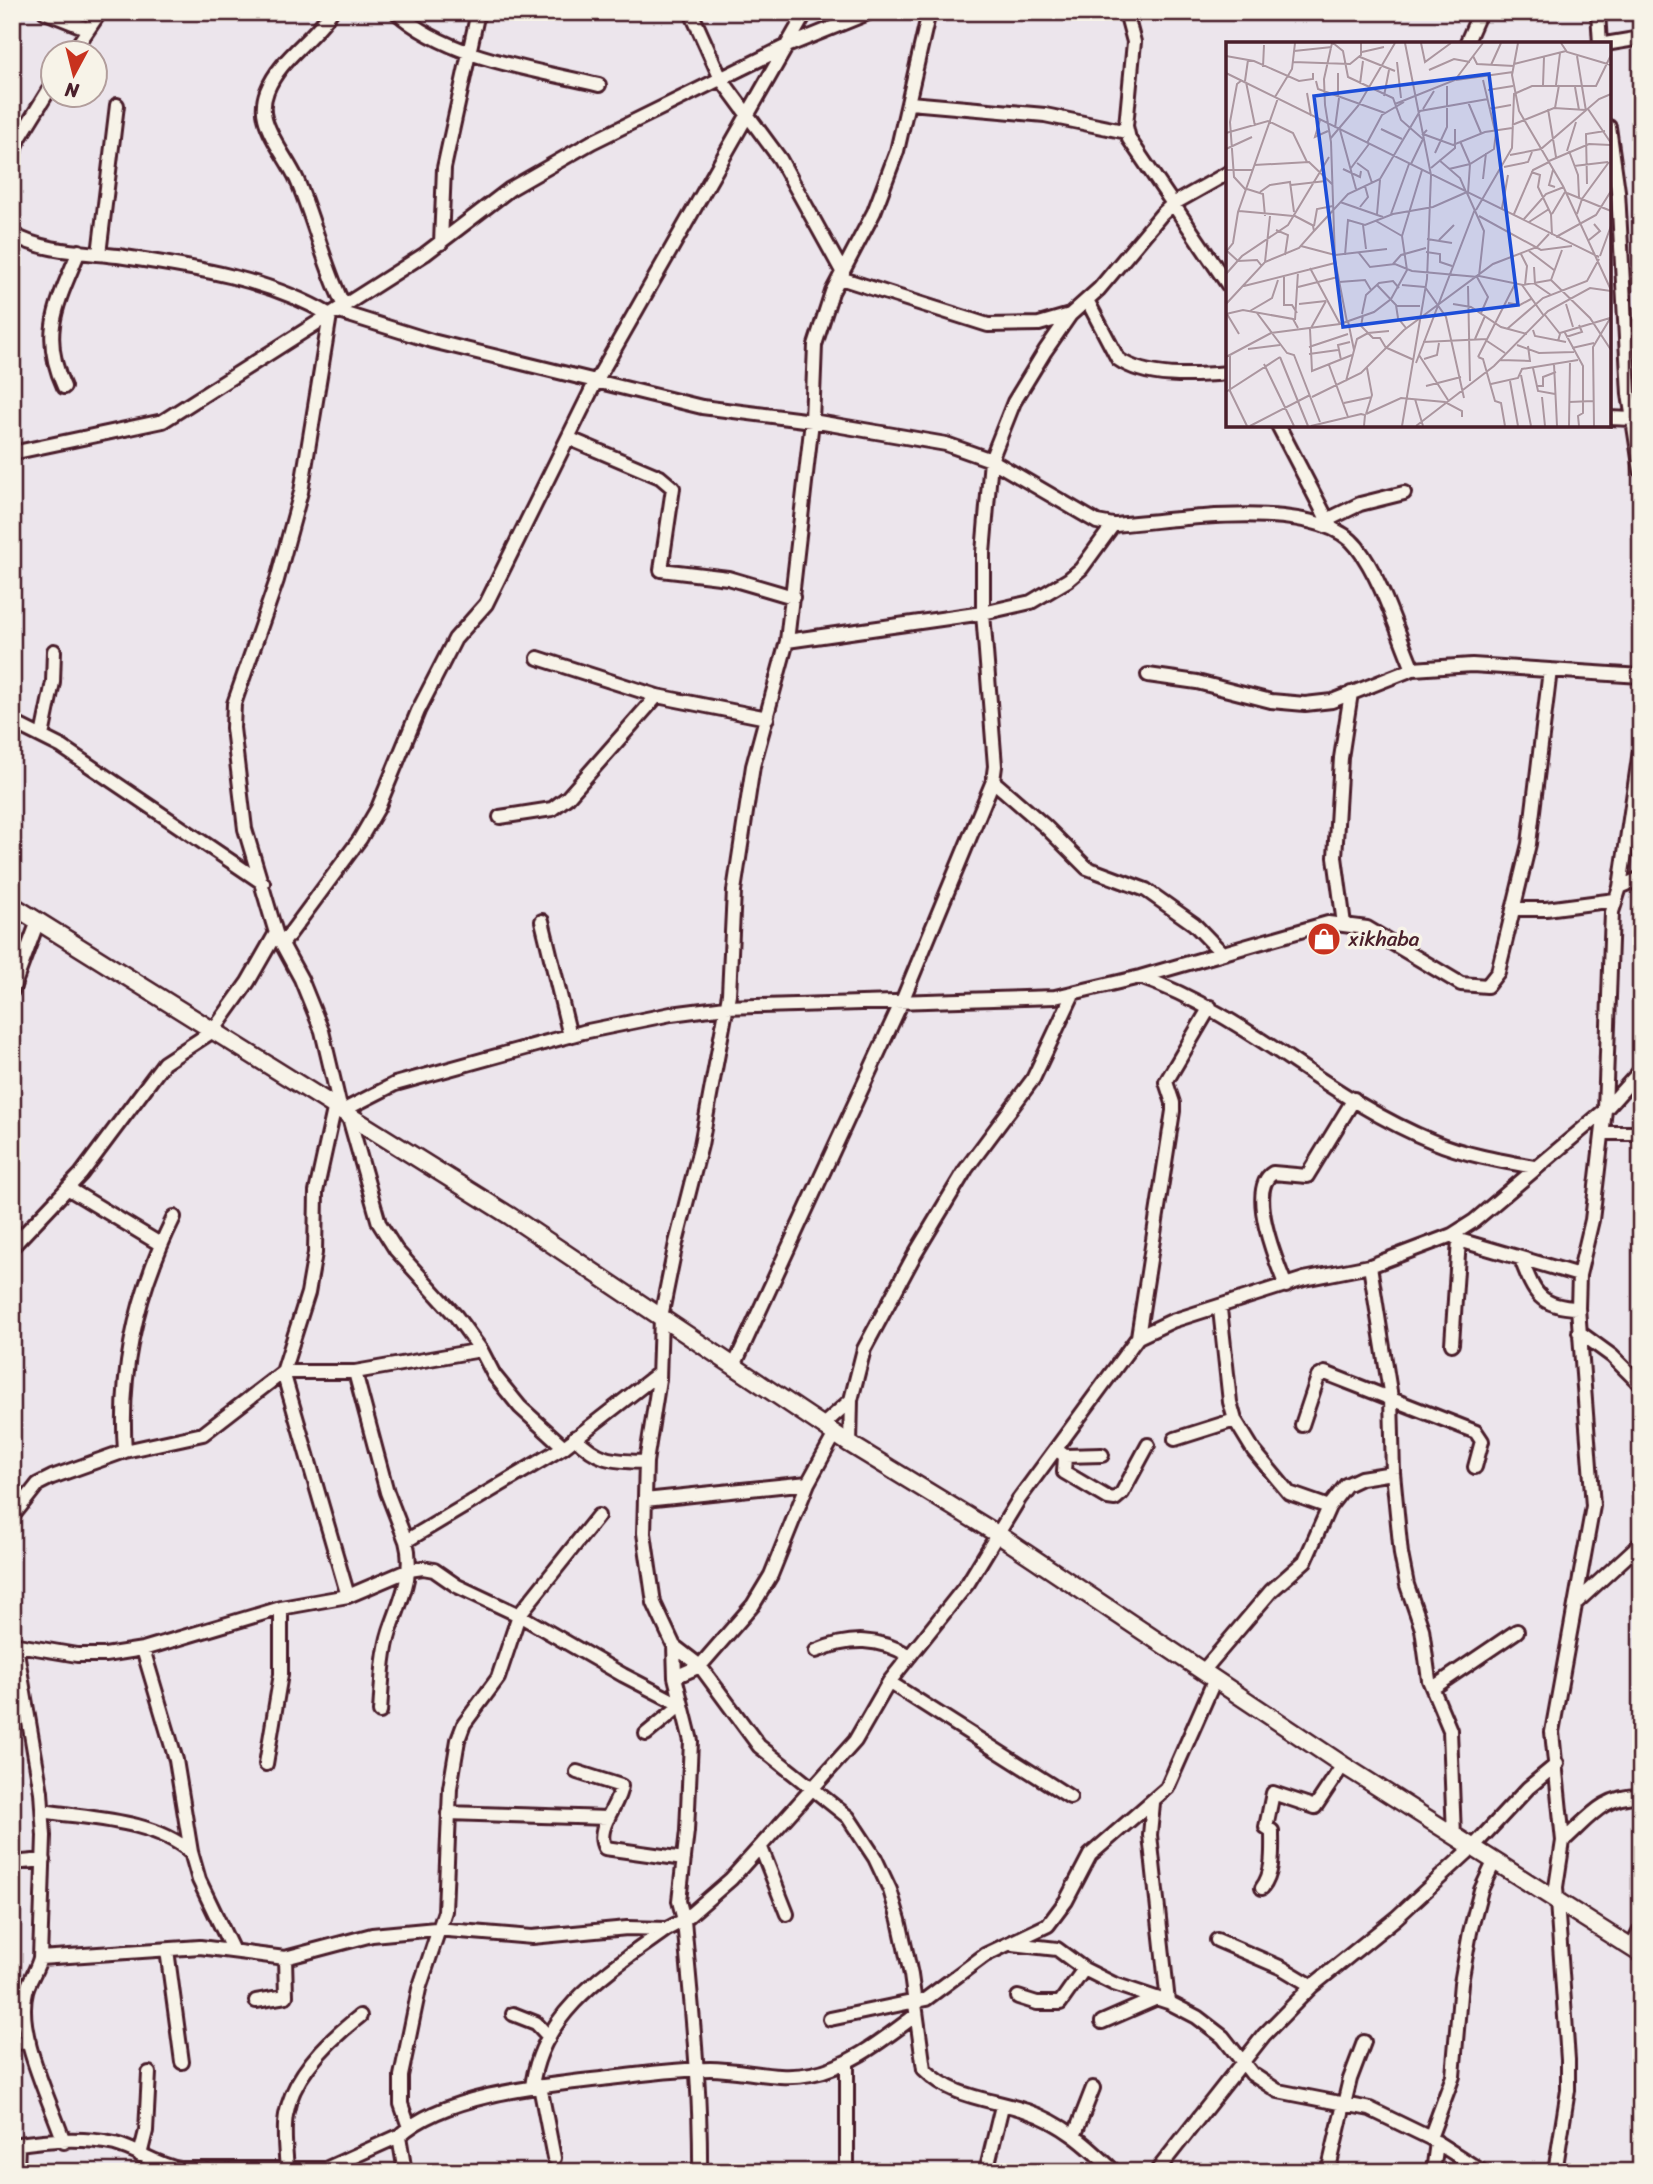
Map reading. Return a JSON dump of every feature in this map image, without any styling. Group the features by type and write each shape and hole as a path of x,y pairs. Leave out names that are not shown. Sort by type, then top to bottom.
{"street":[{"path":"45,12 88,29"},
{"path":"82,38 100,12"},
{"path":"331,12 320,28 290,54 266,92 264,107 268,126 292,169 310,210 332,282 337,311 301,492 277,580 233,715 243,817 279,938 323,1031 342,1109 379,1223 396,1250 456,1316 481,1350 494,1375 520,1407 564,1447"},
{"path":"396,12 435,37 470,51 599,85"},
{"path":"441,243 444,168 478,12"},
{"path":"691,12 720,79 750,115 780,159 841,275 988,325 1039,324 1070,315"},
{"path":"12,1246 69,1189 164,1063 213,1031 279,938 360,839 378,808 418,711 455,639 486,604 595,383 750,115 806,12"},
{"path":"12,453 163,421 441,243 510,189 592,142 787,46 871,12"},
{"path":"700,2172 701,2121 697,2069 684,1920 678,1901 684,1859 691,1741 675,1677 674,1646 654,1603 644,1533 646,1462 659,1373 661,1317 676,1243 701,1145 726,1007 741,833 753,766 787,641 812,421 815,345 828,303 874,212 910,103 929,12"},
{"path":"1126,12 1134,42 1127,132 1138,156 1226,282"},
{"path":"1467,42 1480,12"},
{"path":"1598,12 1605,42"},
{"path":"1611,43 1641,38"},
{"path":"910,103 1045,115 1127,132"},
{"path":"99,254 117,105"},
{"path":"12,157 20,136 38,107"},
{"path":"1611,141 1618,191 1626,350 1641,471"},
{"path":"734,1366 903,999 993,781 995,766 984,613 983,553 990,460 1014,402 1070,315 1087,300 1173,204 1226,174"},
{"path":"12,234 36,244 205,270 258,282 392,331 595,383 716,410 812,421 946,444 990,460 1079,513 1113,525 1292,516 1329,523 1360,504 1404,493"},
{"path":"64,387 53,363 52,321 79,251"},
{"path":"1087,300 1118,359 1126,365 1170,373 1226,373"},
{"path":"1611,418 1633,419"},
{"path":"1279,427 1329,523 1357,545 1413,669"},
{"path":"568,438 660,477 673,488 661,570 728,578 793,597"},
{"path":"787,641 984,613 1031,602 1081,569 1113,525"},
{"path":"42,736 53,682 54,651"},
{"path":"538,658 657,696 767,719"},
{"path":"1148,675 1293,703 1332,701 1413,669 1472,664 1641,676"},
{"path":"348,1596 283,1372 308,1293 314,1253 316,1192 342,1109 396,1084 570,1035 671,1014 726,1007 903,999 992,1000 1073,994 1320,925 1344,924 1367,928 1461,984 1479,988 1492,983 1498,972 1530,844 1550,670"},
{"path":"1344,924 1335,857 1341,758 1351,693"},
{"path":"500,817 552,809 568,797 657,696"},
{"path":"12,722 42,736 263,883"},
{"path":"1555,2172 1568,2090 1568,2060 1556,1879 1563,1841 1554,1717 1577,1602 1592,1506 1578,1308 1580,1275 1603,1133 1610,941 1641,744"},
{"path":"993,781 1045,826 1087,868 1146,890 1194,924 1221,952"},
{"path":"1513,909 1546,909 1618,893 1641,878"},
{"path":"12,905 342,1109 850,1444 999,1535 1343,1765 1636,1951 1641,1929"},
{"path":"12,991 38,921"},
{"path":"542,921 570,1035"},
{"path":"1166,967 1171,988"},
{"path":"1140,977 1171,988 1210,1007 1354,1099 1432,1141 1482,1157 1535,1167"},
{"path":"850,1444 851,1400 864,1349 893,1293 966,1170 1033,1079 1073,994"},
{"path":"554,2158 536,2086 535,2064 549,2037 594,1981 684,1920 761,1848 814,1790 855,1741 889,1682 968,1583 1019,1499 1060,1452 1138,1336 1173,1103 1166,1082 1210,1007"},
{"path":"1138,1336 1172,1321 1220,1309 1286,1286 1370,1266 1456,1237 1605,1110 1641,1070"},
{"path":"1286,1286 1264,1220 1262,1208 1267,1180 1273,1173 1307,1176 1354,1099"},
{"path":"1603,1133 1641,1133"},
{"path":"69,1189 160,1244"},
{"path":"125,1451 123,1427 137,1306 160,1244 174,1217"},
{"path":"1456,1237 1580,1275"},
{"path":"1452,1344 1456,1237"},
{"path":"1521,1258 1536,1293 1546,1302 1553,1306 1578,1308"},
{"path":"1370,1266 1391,1398 1392,1473 1406,1585 1422,1629 1426,1669 1450,1730 1454,1836"},
{"path":"1220,1309 1230,1402 1236,1420 1254,1451 1289,1493 1329,1507"},
{"path":"1579,1332 1612,1356 1640,1382"},
{"path":"12,1517 38,1484 125,1451 203,1434 283,1372 355,1372 481,1350"},
{"path":"355,1372 387,1492 406,1541 409,1570 399,1613 390,1631 380,1713"},
{"path":"406,1541 564,1447 659,1373"},
{"path":"1302,1425 1320,1373 1391,1398 1481,1437 1475,1466"},
{"path":"675,1677 700,1666 723,1642 762,1592 829,1430 851,1400"},
{"path":"1175,1439 1236,1420"},
{"path":"575,1437 591,1454 610,1461 646,1462"},
{"path":"1060,1452 1064,1472 1108,1498 1115,1499 1122,1493 1149,1445"},
{"path":"1060,1452 1102,1455"},
{"path":"17,2172 15,2144 64,2142 117,2145 160,2166 180,2169 321,2171 336,2167 399,2137 409,2127 472,2101 536,2086 697,2069 808,2075 847,2062 985,1955 1048,1924 1066,1901 1090,1856 1153,1803 1173,1777 1209,1675 1271,1591 1305,1561 1329,1507 1346,1485 1361,1478 1392,1473"},
{"path":"645,1500 808,1483"},
{"path":"409,2127 401,2104 401,2076 419,1989 447,1899 448,1813 458,1740 464,1724 498,1678 519,1615 598,1516"},
{"path":"1577,1602 1641,1543"},
{"path":"64,2142 44,2092 23,2016 26,1990 37,1971 40,1958 43,1811 14,1645 76,1655 105,1655 143,1648 281,1608 348,1596 409,1570 433,1570 457,1586 519,1615 681,1705"},
{"path":"266,1764 281,1674 281,1608"},
{"path":"1433,1688 1517,1631"},
{"path":"816,1651 853,1640 893,1646 910,1656"},
{"path":"674,1646 700,1666 759,1746 848,1817 875,1857 890,1890 898,1920 924,2069 956,2092 1029,2112 1075,2134 1115,2172"},
{"path":"143,1648 176,1760 191,1852 199,1880 233,1951"},
{"path":"889,1682 1070,1797"},
{"path":"646,1734 681,1705"},
{"path":"1156,2172 1220,2088 1244,2064 1264,2035 1312,1986 1386,1926 1472,1848 1528,1788 1557,1763"},
{"path":"1262,1888 1269,1879 1272,1831 1266,1826 1273,1793 1315,1807 1343,1765"},
{"path":"577,1772 621,1786 601,1843 604,1848 684,1859"},
{"path":"1563,1841 1609,1800 1641,1796"},
{"path":"1153,1803 1150,1835 1163,2000"},
{"path":"43,1811 149,1829 176,1839 191,1852"},
{"path":"448,1813 608,1818"},
{"path":"761,1848 787,1914"},
{"path":"12,1863 44,1860"},
{"path":"1433,2172 1433,2140 1453,2076 1461,1983 1470,1931 1481,1890 1494,1862"},
{"path":"40,1958 200,1947 285,1958 372,1935 436,1929 532,1937 627,1928 667,1929"},
{"path":"1217,1940 1282,1968 1312,1986"},
{"path":"1012,1944 1057,1949 1084,1969 1114,1984 1163,2000 1198,2017 1223,2036 1244,2064 1264,2084 1278,2091 1346,2102 1370,2109 1433,2140 1483,2172"},
{"path":"167,1950 182,2062"},
{"path":"256,2001 286,1996 285,1958"},
{"path":"1018,1997 1037,2003 1060,2003 1084,1969"},
{"path":"1102,2022 1163,2000"},
{"path":"830,2020 915,2009"},
{"path":"513,2014 536,2023 549,2037"},
{"path":"292,2171 285,2118 288,2104 317,2055 360,2017"},
{"path":"12,2043 29,2042"},
{"path":"1328,2172 1332,2145 1346,2102 1350,2079 1364,2042"},
{"path":"846,2172 847,2062"},
{"path":"140,2155 146,2131 149,2073"},
{"path":"1075,2134 1093,2088"},
{"path":"986,2172 1002,2106"},
{"path":"399,2137 405,2172"}],"place":[{"name":"xikhaba","path":"1324,939"}]}
